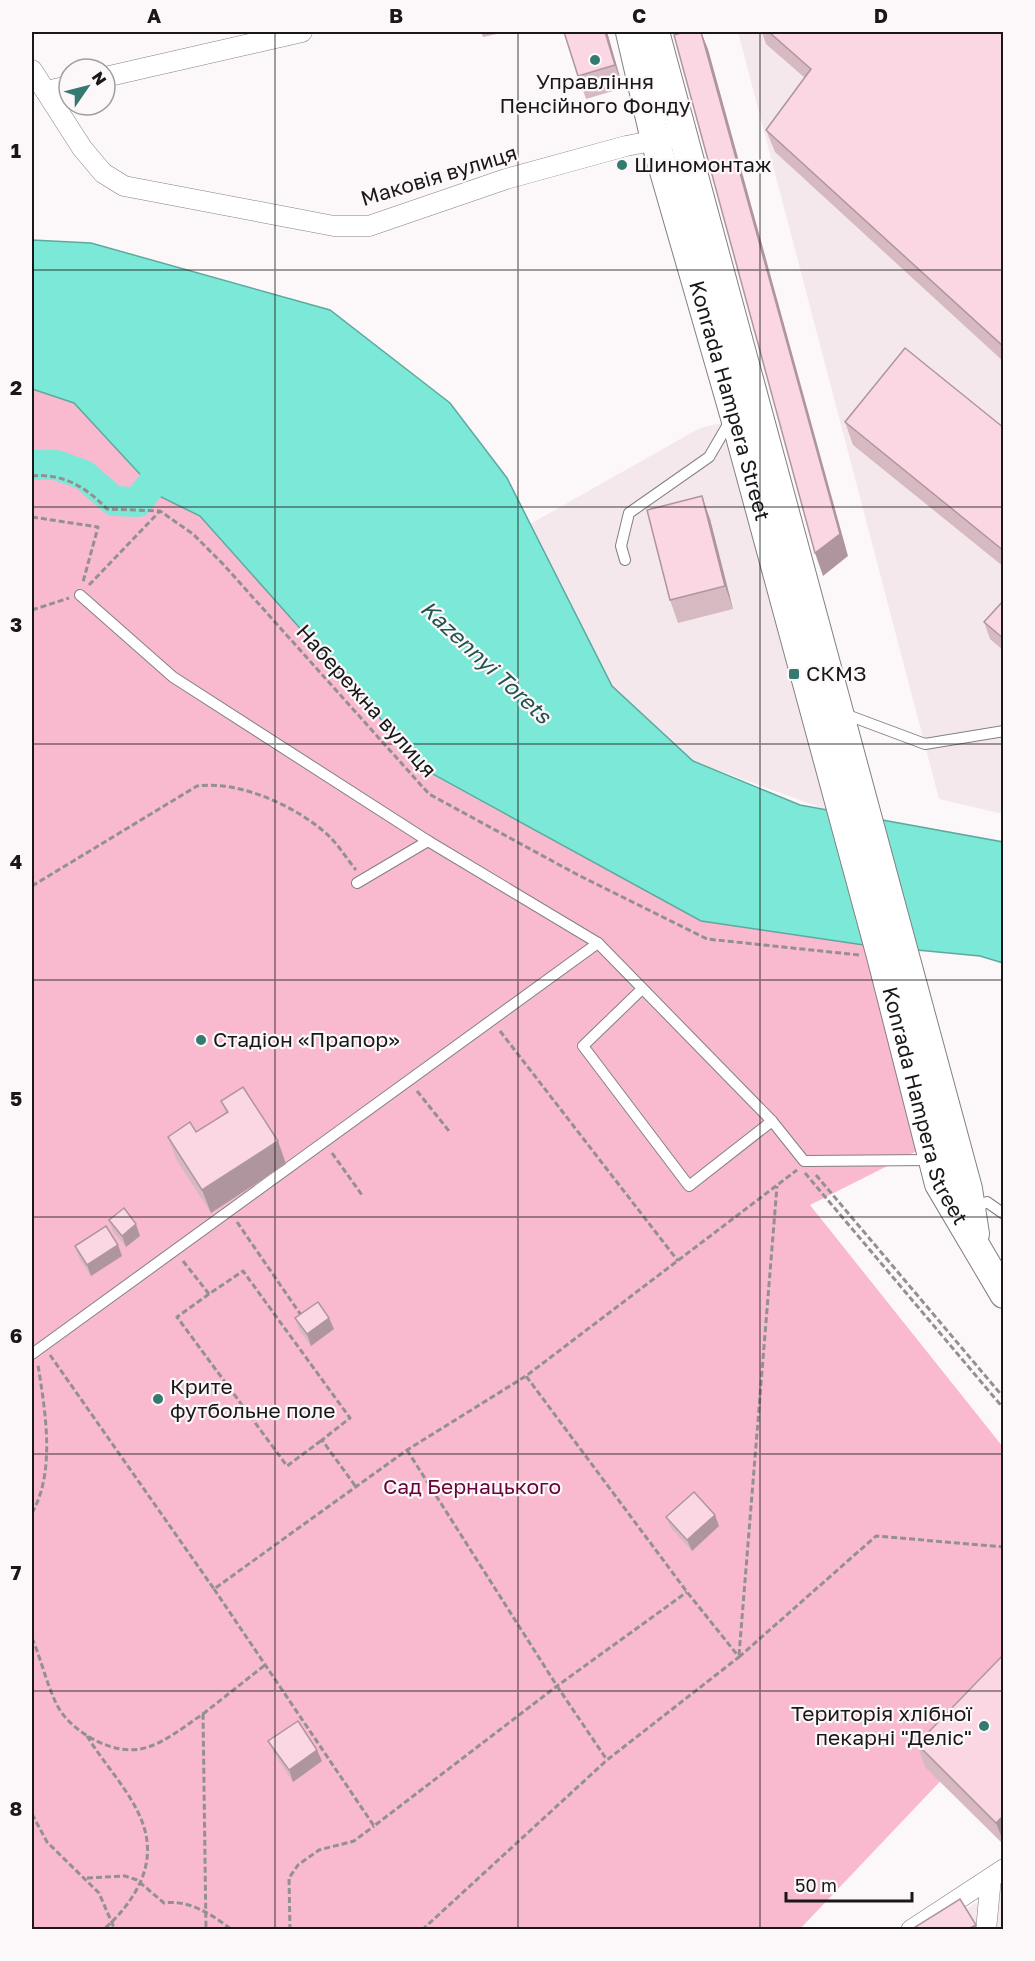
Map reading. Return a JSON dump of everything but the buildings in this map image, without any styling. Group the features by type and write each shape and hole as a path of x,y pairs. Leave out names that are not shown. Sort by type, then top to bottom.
{"main road":[{"name":"Konrada Hampera Street","path":"630,32 668,138 744,411 841,769 882,956 946,1157 971,1211 978,1251"},
{"name":"Konrada Hampera Street","path":"655,32 668,138"},
{"name":"Konrada Hampera Street","path":"841,769 910,975 946,1157 939,1184 1004,1293"}],"street":[{"path":"117,74 303,32"},
{"name":"Маковія вулиця","path":"32,70 82,148 103,173 124,186 334,226 369,226 506,179 626,146 668,138"},
{"path":"46,91 57,89"},
{"path":"910,1929 997,1874"},
{"path":"986,1929 997,1874"}],"lane":[{"path":"625,560 621,546 628,513 709,457 744,411"},
{"path":"80,595 173,677 428,841 598,943 772,1121 804,1161 946,1157"},
{"path":"826,714 925,744 1004,731"},
{"path":"360,881 428,841"},
{"path":"37,1350 598,943"},
{"path":"642,989 583,1046 689,1186 772,1121"},
{"path":"971,1211 987,1202 1004,1214"}],"path":[{"path":"32,476 46,475 73,481 93,494 107,509 160,510"},
{"path":"32,610 80,595 160,510"},
{"name":"Набережна вулиця","path":"160,510 193,534 223,564 429,794 578,875 707,939 836,954 882,956"},
{"path":"32,517 98,527 80,595"},
{"path":"32,886 197,786 216,783 241,788 302,815 330,837 360,881"},
{"path":"491,1020 678,1261"},
{"path":"409,1080 449,1131"},
{"path":"324,1142 362,1195"},
{"path":"804,1161 1004,1398"},
{"path":"214,1589 407,1450 526,1376 800,1167 1004,1409"},
{"path":"739,1657 777,1186"},
{"path":"229,1211 308,1324"},
{"path":"175,1250 209,1294"},
{"path":"243,1271 350,1418 286,1466 177,1317 209,1294 243,1271"},
{"path":"32,1513 39,1500 48,1432 37,1350"},
{"path":"37,1350 214,1589 374,1826"},
{"path":"526,1376 687,1592 739,1657"},
{"path":"322,1440 356,1487"},
{"path":"407,1450 556,1686 607,1760"},
{"path":"422,1929 607,1760 739,1657 876,1536 1004,1547"},
{"path":"290,1929 289,1878 298,1865 319,1850 354,1841 556,1686 687,1592"},
{"path":"32,1638 57,1705 67,1720 86,1735 108,1747 122,1750 143,1749 166,1740 265,1665"},
{"path":"203,1714 206,1929"},
{"path":"86,1735 140,1814 150,1845 146,1871 130,1902 103,1929"},
{"path":"32,1814 47,1842 80,1875 87,1878 124,1876 137,1880 164,1903 186,1902 218,1918 232,1929"},
{"path":"87,1878 99,1893 115,1929"}],"shaded area":[{"path":"738,32 1003,32 1003,814 939,799"},
{"path":"722,423 827,810 693,761 612,686 530,524 700,428"},
{"path":"1003,1887 1003,1929 932,1929"}],"green space":[{"name":"Сад Бернацького","path":"32,389 74,403 161,497 200,515 427,772 701,921 864,945 917,1151 810,1205 1003,1447 1004,1709 969,1751 800,1929 32,1929"}],"water":[{"name":"Kazennyi Torets","path":"32,240 91,243 330,310 450,403 507,478 612,686 693,761 800,805 1003,842 1003,963 980,956 864,945 701,921 427,771 200,516 161,497 74,403 32,389"}],"waterway":[{"path":"32,465 56,465 84,475 114,501 138,502 175,453"}],"place":[{"name":"Управління Пенсійного Фонду","path":"595,60"},
{"name":"Шиномонтаж","path":"622,165"},
{"name":"СКМЗ","path":"794,674"},
{"name":"Стадіон «Прапор»","path":"201,1040"},
{"name":"Крите футбольне поле","path":"158,1399"},
{"name":"Територія хлібної пекарні \"Деліс\"","path":"984,1726"}]}
